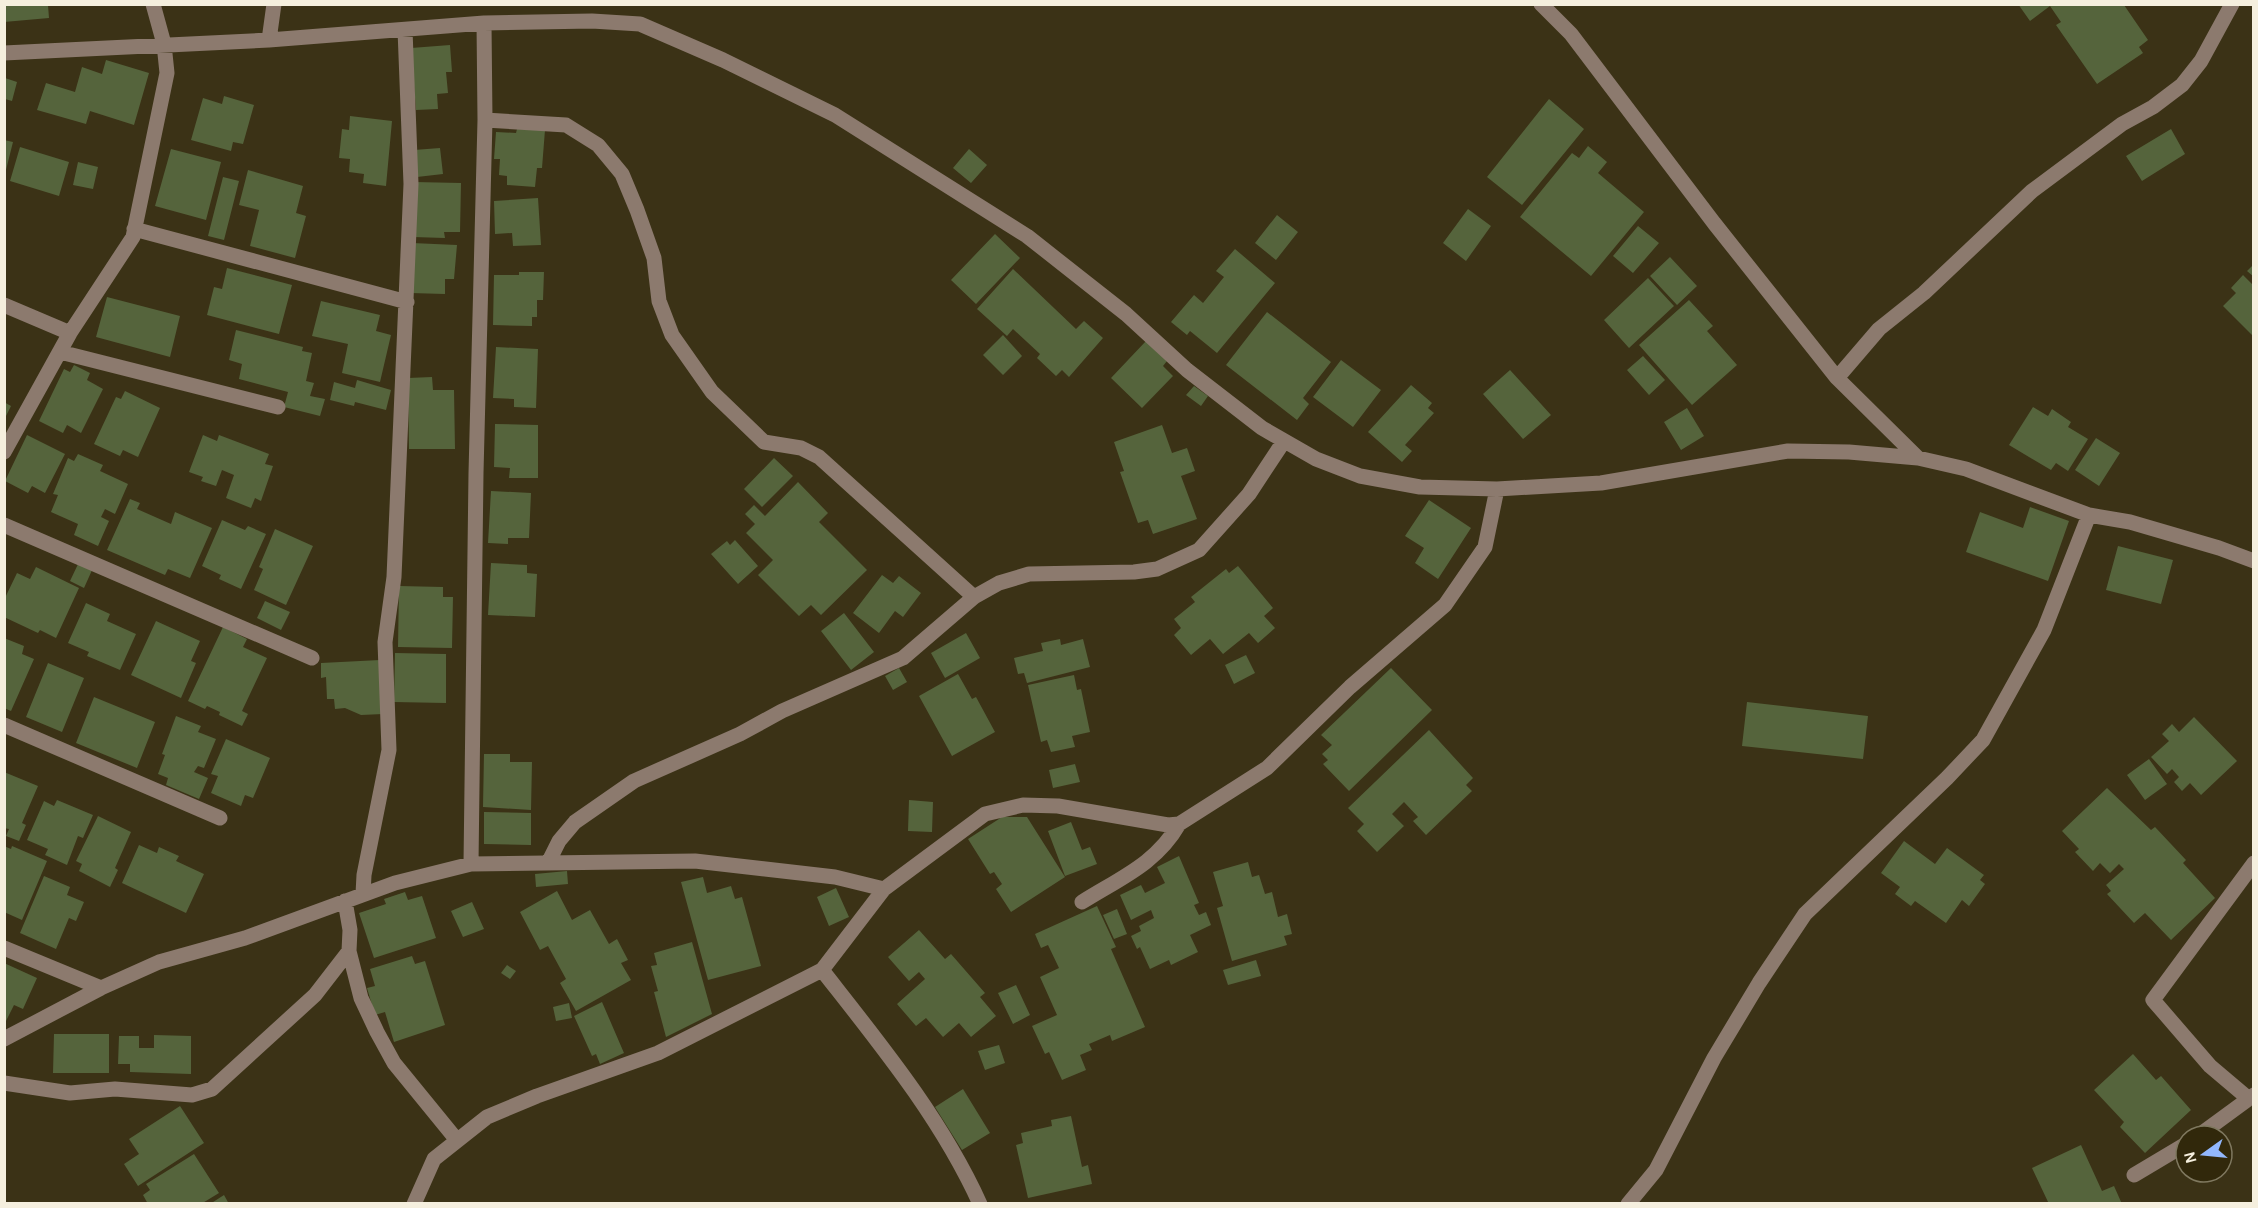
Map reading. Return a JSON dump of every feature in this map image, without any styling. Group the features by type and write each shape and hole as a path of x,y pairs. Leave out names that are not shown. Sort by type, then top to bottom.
{"street":[{"path":"4,452 70,333 133,237 167,73 164,44 153,4"},
{"path":"269,40 274,4"},
{"path":"1541,4 1571,34 1714,224 1837,378 1918,458"},
{"path":"1837,378 1879,329 1924,293 2032,191 2122,124 2153,107 2182,85 2201,61 2232,4"},
{"path":"4,53 269,40 484,23 592,21 640,24 723,60 835,115 1027,236 1126,314 1187,370 1262,428 1316,459 1360,476 1420,487 1497,489 1601,483 1788,452 1849,452 1918,458 1966,469 2089,515 2130,522 2219,548 2253,561"},
{"path":"471,864 484,23"},
{"path":"363,894 364,875 389,750 385,642 394,577 411,184 405,30"},
{"path":"484,120 566,125 598,145 622,174 637,210 654,258 659,301 672,336 712,392 764,442 801,448 819,457 974,597"},
{"path":"134,229 407,302"},
{"path":"4,305 70,333"},
{"path":"60,352 278,407"},
{"path":"548,863 560,841 575,822 634,781 740,734 782,711 903,658 974,597 999,583 1029,574 1134,572 1157,569 1177,562 1199,550 1249,494 1284,441"},
{"path":"414,1203 434,1159 456,1139 487,1117 537,1096 658,1053 822,970 884,889 985,814 1023,805 1058,806 1168,825 1179,824 1267,768 1350,687 1445,605 1485,547 1497,489"},
{"path":"1628,1203 1656,1170 1714,1058 1759,983 1805,914 1947,778 1983,740 2044,630 2089,515"},
{"path":"4,525 312,658"},
{"path":"4,725 219,818"},
{"path":"1082,902 1153,859 1167,845 1179,824"},
{"path":"4,1039 101,988 159,962 245,938 395,883 471,864 695,861 835,878 884,889"},
{"path":"2214,1124 2251,1097 2210,1066 2153,1000 2253,863"},
{"path":"345,901 350,930 349,951 361,998 394,1063 456,1139"},
{"path":"4,948 101,988"},
{"path":"4,1083 70,1093 115,1089 192,1095 212,1089 315,995 349,951"},
{"path":"822,970 891,1059 970,1180 980,1203"},
{"path":"2134,1174 2174,1151"}],"building":[{"path":"2018,4 2124,5 2148,40 2139,47 2143,53 2097,84 2056,25 2061,22 2050,6 2030,21"},
{"path":"4,5 48,5 49,18 4,22"},
{"path":"450,45 452,72 446,72 448,93 437,94 438,109 416,110 411,48"},
{"path":"106,60 149,73 134,125 90,111 86,124 37,110 46,83 75,92 82,67 102,74"},
{"path":"5,78 17,82 12,101 5,99"},
{"path":"224,96 254,105 243,144 233,142 231,151 191,140 203,98 222,104"},
{"path":"1549,99 1584,129 1522,205 1487,177"},
{"path":"350,116 392,121 386,186 363,183 364,174 349,172 350,159 339,158 342,129 349,130"},
{"path":"517,129 545,130 542,168 537,168 535,187 507,185 507,176 499,175 500,159 494,159 496,132 516,133"},
{"path":"2171,129 2185,154 2142,181 2126,156"},
{"path":"4,140 13,142 5,174 4,174"},
{"path":"1588,146 1607,162 1598,173 1644,212 1591,276 1520,217 1572,153 1579,158"},
{"path":"20,147 69,162 59,196 10,181"},
{"path":"440,148 443,174 417,177 414,150"},
{"path":"171,149 221,162 206,220 155,206"},
{"path":"969,149 987,165 971,183 953,168"},
{"path":"78,162 98,167 93,189 73,185"},
{"path":"248,170 303,186 296,213 306,216 295,258 250,246 259,210 239,205"},
{"path":"223,177 239,181 224,240 208,236"},
{"path":"414,182 461,183 460,232 444,232 445,238 413,237"},
{"path":"538,198 541,245 513,246 512,233 495,234 494,201"},
{"path":"1468,209 1491,226 1466,261 1443,243"},
{"path":"1277,215 1298,232 1276,260 1255,243"},
{"path":"1638,226 1659,243 1633,273 1613,256"},
{"path":"995,234 1020,258 976,304 951,280"},
{"path":"412,243 457,245 454,279 445,279 445,294 410,293"},
{"path":"1235,249 1275,283 1217,353 1190,331 1187,335 1171,322 1194,295 1203,303 1224,277 1216,271"},
{"path":"1670,257 1697,286 1677,305 1650,276"},
{"path":"2254,264 2254,277 2247,271"},
{"path":"227,268 292,285 279,334 207,315 214,287 222,289"},
{"path":"1013,269 1076,329 1084,321 1103,338 1069,377 1062,370 1056,376 1037,358 1040,354 1013,329 1007,336 977,309"},
{"path":"519,272 544,272 543,300 537,300 537,317 532,317 532,326 493,325 494,275 519,275"},
{"path":"2243,275 2254,286 2254,337 2223,306 2236,293 2231,288"},
{"path":"1648,278 1674,306 1629,348 1604,320"},
{"path":"107,297 180,316 170,357 96,337"},
{"path":"1689,300 1713,326 1707,331 1737,365 1692,405 1639,345"},
{"path":"321,301 380,315 376,331 391,335 380,382 342,373 348,344 312,336"},
{"path":"1267,312 1331,362 1303,398 1309,404 1297,420 1226,365"},
{"path":"236,330 303,347 302,351 312,353 306,381 314,383 310,396 325,399 320,416 284,407 288,392 239,379 242,364 229,360"},
{"path":"1003,335 1022,356 1003,375 983,355"},
{"path":"1146,341 1167,361 1163,366 1173,376 1142,408 1111,378"},
{"path":"496,347 538,349 536,408 514,407 514,399 493,398"},
{"path":"1643,356 1665,380 1649,395 1627,370"},
{"path":"1341,360 1381,390 1353,427 1313,397"},
{"path":"74,365 90,373 87,380 103,389 81,433 67,425 63,433 39,421 64,369 70,372"},
{"path":"1510,370 1551,415 1523,439 1483,394"},
{"path":"432,377 433,390 454,390 455,449 409,449 408,378"},
{"path":"357,380 391,390 386,410 355,402 354,406 330,400 334,382 355,388"},
{"path":"1411,385 1432,403 1428,408 1434,413 1405,445 1412,451 1402,462 1368,432"},
{"path":"1194,386 1208,396 1201,406 1186,395"},
{"path":"125,391 160,408 138,457 123,450 120,456 94,444 116,397 121,399"},
{"path":"4,402 11,406 4,420"},
{"path":"2033,407 2048,416 2052,409 2071,422 2068,427 2088,439 2068,471 2056,463 2051,470 2009,445"},
{"path":"1687,408 1704,436 1681,450 1664,422"},
{"path":"495,424 538,425 538,478 509,478 510,468 494,467"},
{"path":"1162,425 1172,453 1187,448 1195,471 1181,476 1197,519 1153,534 1148,520 1138,523 1120,472 1124,471 1114,442"},
{"path":"27,435 65,454 45,493 32,486 28,493 5,481"},
{"path":"203,435 217,441 219,435 269,454 265,464 273,466 261,501 255,498 251,508 226,498 234,475 222,470 216,486 201,481 203,477 189,472"},
{"path":"2096,438 2120,453 2099,486 2075,470"},
{"path":"78,454 103,465 100,471 128,484 115,514 105,509 101,517 109,521 98,546 74,535 78,524 51,512 58,495 53,494 68,458 74,461"},
{"path":"774,458 793,476 762,507 744,489"},
{"path":"798,482 828,513 819,522 867,570 821,615 811,605 799,616 758,575 773,560 746,533 755,524 745,514 754,505 765,516"},
{"path":"491,491 531,493 529,538 508,538 508,544 488,543"},
{"path":"130,499 140,503 137,509 171,524 175,512 212,528 190,578 168,569 165,575 107,550"},
{"path":"1429,500 1471,528 1438,579 1415,563 1424,548 1405,536"},
{"path":"2030,507 2069,521 2048,581 1966,552 1980,512 2023,528"},
{"path":"222,520 245,530 248,526 266,534 241,589 219,579 221,575 202,566"},
{"path":"275,529 313,546 286,605 254,590 263,569 259,567"},
{"path":"735,540 758,566 738,584 711,554 727,541 730,545"},
{"path":"2118,546 2173,560 2161,604 2106,590"},
{"path":"79,562 93,568 84,588 70,581"},
{"path":"491,563 527,565 527,573 537,574 535,617 488,615"},
{"path":"1238,566 1273,608 1264,616 1275,628 1258,643 1249,633 1223,654 1210,639 1191,655 1174,635 1181,628 1174,619 1195,602 1191,597 1226,569 1229,573"},
{"path":"36,567 79,588 56,638 40,630 38,633 4,617 4,600 17,573 30,579"},
{"path":"882,575 893,583 899,576 921,593 903,617 895,611 879,633 853,613"},
{"path":"399,586 443,587 443,597 453,597 452,648 398,647"},
{"path":"265,601 290,612 281,630 257,618"},
{"path":"86,603 110,614 107,621 136,634 120,670 87,656 89,652 68,643"},
{"path":"844,613 874,652 851,670 821,631"},
{"path":"156,621 200,641 191,661 196,663 181,698 131,675"},
{"path":"223,627 247,639 243,647 267,658 242,711 248,714 242,726 219,715 220,712 207,706 205,709 188,701"},
{"path":"966,633 980,658 945,678 931,653"},
{"path":"4,638 24,646 22,654 34,659 11,711 4,708"},
{"path":"1060,639 1061,645 1083,639 1090,667 1027,683 1024,673 1018,674 1014,658 1043,651 1041,643"},
{"path":"395,653 446,654 446,703 394,702"},
{"path":"1246,655 1255,673 1234,684 1225,665"},
{"path":"380,660 383,714 361,715 345,708 335,709 334,699 327,699 326,677 321,678 321,663"},
{"path":"48,663 84,678 62,732 26,717"},
{"path":"899,668 907,682 893,690 885,676"},
{"path":"1391,668 1432,710 1349,791 1323,764 1328,760 1322,754 1332,745 1321,735"},
{"path":"958,674 972,699 976,697 995,732 952,756 919,696"},
{"path":"1074,675 1077,690 1081,689 1090,732 1072,736 1075,747 1051,752 1047,740 1041,742 1028,685"},
{"path":"94,697 155,722 137,768 76,743"},
{"path":"1747,702 1868,716 1863,759 1742,746"},
{"path":"176,716 201,726 198,732 216,739 204,768 198,766 194,772 208,778 199,799 166,785 168,778 158,774 165,755 162,754"},
{"path":"2194,717 2237,761 2201,795 2190,783 2182,791 2174,782 2179,777 2172,769 2167,774 2151,757 2169,741 2162,734 2172,724 2179,732"},
{"path":"1429,730 1473,778 1466,785 1472,791 1426,835 1413,821 1418,817 1404,802 1392,814 1404,826 1377,852 1357,831 1364,824 1348,808"},
{"path":"226,739 270,758 253,798 245,795 241,806 211,793 218,776 211,774"},
{"path":"484,754 510,754 510,762 532,762 531,810 483,807"},
{"path":"2149,759 2167,784 2145,800 2127,775"},
{"path":"1075,764 1080,782 1053,788 1049,770"},
{"path":"4,772 38,786 22,823 26,825 19,841 6,836 9,829 4,828"},
{"path":"2107,788 2151,830 2155,827 2186,860 2183,863 2215,898 2171,940 2145,913 2134,923 2107,894 2111,891 2106,885 2124,869 2119,864 2110,873 2100,863 2093,871 2075,852 2079,849 2062,831"},
{"path":"57,800 93,815 83,838 78,836 67,865 45,855 48,849 27,840 44,801 54,806"},
{"path":"909,800 933,802 932,832 908,831"},
{"path":"484,812 531,813 531,845 484,844"},
{"path":"98,816 131,832 115,868 118,870 110,887 79,871 82,864 76,861"},
{"path":"1002,817 1027,817 1065,877 1011,912 996,889 1002,884 994,872 990,874 968,839"},
{"path":"1071,822 1082,850 1090,847 1097,864 1065,876 1048,831"},
{"path":"1904,841 1935,864 1947,848 1984,875 1980,880 1985,884 1969,906 1962,900 1946,923 1915,901 1911,906 1895,894 1900,887 1881,873"},
{"path":"139,845 157,853 159,847 179,856 176,861 204,874 186,913 122,883"},
{"path":"4,846 11,849 12,846 47,861 22,920 4,912"},
{"path":"1179,856 1199,903 1194,905 1199,915 1206,912 1211,925 1190,935 1198,952 1171,965 1169,960 1150,969 1140,947 1137,949 1131,936 1141,931 1139,926 1154,918 1151,910 1131,920 1120,895 1141,885 1145,893 1165,883 1157,867"},
{"path":"1248,862 1252,877 1259,875 1265,894 1272,892 1278,917 1287,914 1292,934 1284,936 1287,945 1232,961 1217,908 1223,906 1213,872"},
{"path":"567,871 568,884 536,887 535,874"},
{"path":"44,876 70,887 67,895 84,902 76,921 69,918 56,949 20,933"},
{"path":"703,877 707,893 731,886 735,899 742,897 761,966 708,980 681,882"},
{"path":"836,888 849,917 829,926 817,897"},
{"path":"557,891 572,920 590,910 609,944 617,939 628,960 621,963 631,980 576,1011 560,983 566,979 548,946 540,950 520,912"},
{"path":"405,892 408,900 422,896 436,938 374,958 359,913 386,904 384,899"},
{"path":"472,902 484,929 463,937 451,911"},
{"path":"1097,906 1116,947 1111,949 1145,1027 1112,1041 1110,1035 1089,1044 1092,1050 1080,1055 1086,1070 1062,1080 1049,1052 1045,1054 1032,1026 1057,1015 1040,977 1059,968 1048,945 1041,948 1035,934"},
{"path":"1117,909 1127,934 1114,939 1103,915"},
{"path":"919,930 945,959 951,954 985,993 980,997 996,1016 971,1037 959,1023 943,1037 926,1018 916,1026 897,1004 925,979 919,972 909,981 888,957"},
{"path":"692,942 712,1014 666,1037 654,992 658,991 651,966 657,965 654,953"},
{"path":"412,956 415,964 425,961 445,1025 394,1042 385,1012 375,1015 367,988 375,986 370,969"},
{"path":"1256,960 1261,976 1228,985 1223,970"},
{"path":"4,963 37,978 23,1009 14,1005 4,1025"},
{"path":"507,965 516,971 510,979 501,973"},
{"path":"1016,985 1030,1015 1013,1024 998,993"},
{"path":"602,1002 624,1053 600,1064 596,1054 592,1056 574,1016"},
{"path":"569,1003 572,1018 556,1021 553,1007"},
{"path":"54,1034 109,1034 109,1073 53,1073"},
{"path":"154,1035 191,1036 191,1074 130,1072 130,1064 118,1064 119,1036 139,1036 139,1048 154,1048"},
{"path":"999,1045 1005,1063 985,1070 978,1051"},
{"path":"2133,1054 2156,1080 2161,1076 2191,1110 2145,1153 2120,1127 2124,1122 2094,1090"},
{"path":"963,1089 990,1133 962,1150 935,1107"},
{"path":"180,1106 204,1143 138,1186 124,1164 139,1154 129,1139"},
{"path":"1071,1116 1082,1167 1088,1165 1092,1184 1028,1198 1016,1145 1023,1143 1021,1133 1052,1126 1051,1120"},
{"path":"2081,1145 2102,1191 2114,1186 2122,1204 2049,1204 2032,1168"},
{"path":"194,1154 219,1193 201,1204 148,1204 143,1195 150,1190 146,1184"},
{"path":"224,1195 229,1204 210,1204"}]}
